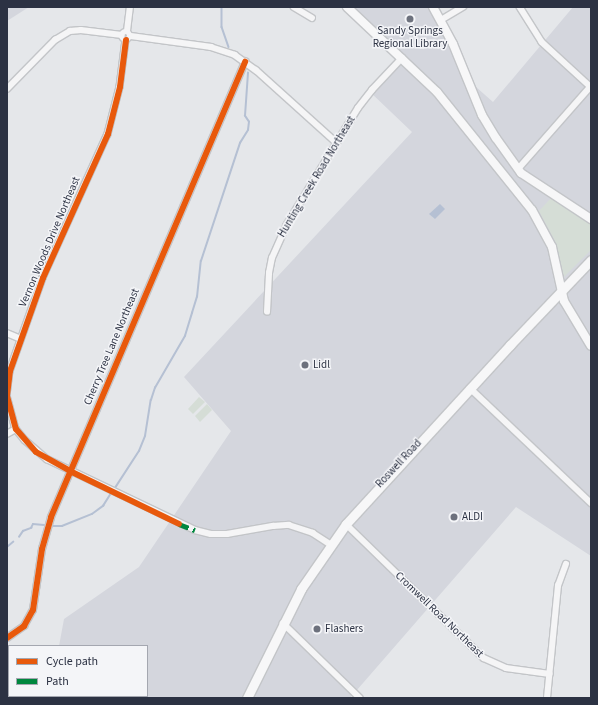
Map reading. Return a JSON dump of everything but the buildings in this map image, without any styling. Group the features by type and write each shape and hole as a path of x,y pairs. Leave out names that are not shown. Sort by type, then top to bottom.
{"main road":[{"path":"347,7 437,92 524,199 541,224 555,256 564,301 591,346"},
{"path":"433,7 453,44 476,104 504,150 518,169 536,184 591,219"},
{"name":"Roswell Road","path":"247,698 266,663 283,624 301,589 330,544 346,524 470,388 591,260"}],"street":[{"path":"130,7 127,31 131,36 211,47 227,52 245,62 337,143"},
{"path":"294,7 312,18"},
{"path":"441,20 463,7"},
{"path":"518,169 591,87 542,42 520,7"},
{"path":"7,89 55,40 70,31 81,30 122,35"},
{"path":"122,35 123,32 127,31"},
{"path":"122,35 122,38 126,40 131,36"},
{"name":"Vernon Woods Drive Northeast","path":"126,40 120,86 108,134 43,278 10,371 7,387 9,407 16,428 36,452 70,471 179,524 195,530 211,534 227,534 273,526 289,525 313,533 330,544"},
{"name":"Hunting Creek Road Northeast","path":"267,312 269,273 277,243 365,99 402,58"},
{"name":"Cherry Tree Lane Northeast","path":"7,638 24,626 33,610 45,533 70,471 245,62"},
{"path":"7,333 21,339"},
{"path":"470,388 591,503"},
{"path":"7,434 16,428"},
{"name":"Cromwell Road Northeast","path":"346,524 484,658 506,668 550,674"},
{"path":"547,698 558,586 566,564"},
{"path":"283,624 360,698"}],"shaded area":[{"path":"7,7 29,7 7,21"},
{"path":"352,7 433,7 467,79 493,102 573,7 591,7 591,556 516,507 350,698 49,698 148,697 148,645 59,645 64,619 139,567 231,431 184,377 412,132 369,91 400,54"},
{"path":"551,198 591,224 591,250 564,277 555,241 539,211"},
{"path":"199,397 205,402 193,414 188,409"},
{"path":"207,404 212,410 200,422 195,416"}],"water":[{"path":"440,204 445,209 435,219 429,214"}],"waterway":[{"path":"222,7 222,27 229,47"},
{"path":"115,488 139,451 145,436 151,400 155,388 185,336 197,297 201,261 240,143 248,130 249,122 245,116 248,73"},
{"path":"51,526 62,526 92,514 103,506 110,495"},
{"path":"19,537 23,531 31,528 33,524 44,525"},
{"path":"7,547 13,542"}],"marked path":[{"path":"179,524 195,530"}],"cycle path":[{"path":"126,40 120,87 108,134 43,278 10,371 7,396 16,429 36,452 70,471 179,524"},
{"path":"7,638 24,626 33,610 42,549 51,517 245,62"}],"place":[{"name":"Sandy Springs Regional Library","path":"410,19"},
{"name":"Lidl","path":"305,365"},
{"name":"ALDI","path":"454,517"},
{"name":"Flashers","path":"317,629"}]}
